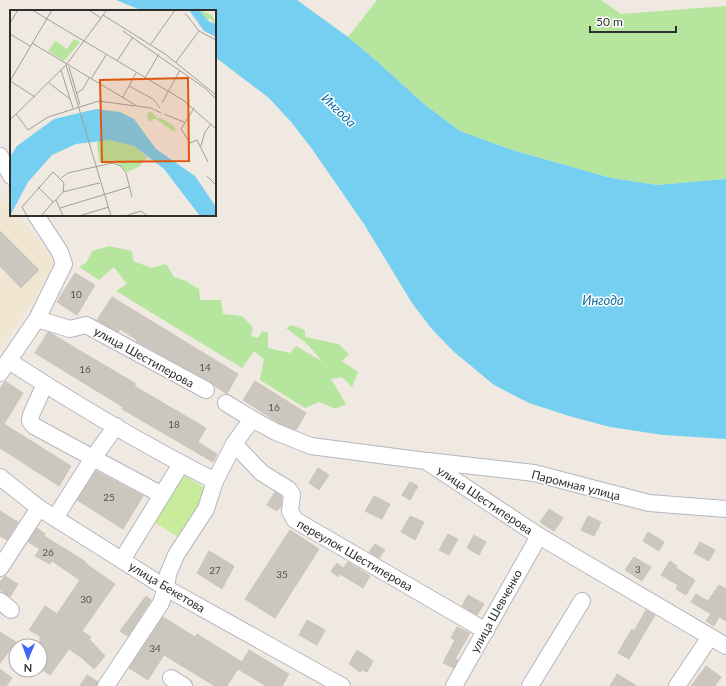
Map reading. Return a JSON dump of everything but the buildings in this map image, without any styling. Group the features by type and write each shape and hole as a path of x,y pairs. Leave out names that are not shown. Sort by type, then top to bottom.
{"street":[{"path":"0,156 10,174"},
{"path":"37,216 60,252 64,264 37,319 4,367 45,384 181,464 215,481"},
{"name":"улица Шестиперова","path":"37,319 70,329 86,325 206,390"},
{"path":"45,384 31,415 30,421 34,426 162,495"},
{"name":"улица Шестиперова","path":"226,403 276,432 311,446 426,461 538,536 726,646"},
{"path":"106,686 161,603 166,588 168,574 176,555 206,509 215,481 234,444 252,419"},
{"path":"55,518 93,458 116,426"},
{"name":"переулок Шестиперова","path":"234,444 262,473 288,489 292,494 290,511 295,520 486,631"},
{"name":"Паромная улица","path":"426,461 534,473 649,503 726,509"},
{"path":"122,560 181,464"},
{"name":"улица Бекетова","path":"0,477 39,508 166,588 342,686"},
{"path":"0,568 39,508"},
{"name":"улица Шевченко","path":"454,686 538,536"},
{"path":"530,686 582,601"},
{"path":"677,686 710,637"}],"shaded area":[{"path":"1,196 10,206 10,216 19,216 58,262 0,350"}],"green space":[{"path":"377,0 601,0 621,14 726,6 726,179 657,185 611,178 512,150 460,131 424,104 348,37"},
{"path":"109,246 132,251 133,261 152,268 166,264 174,277 186,281 199,289 200,300 221,300 223,314 242,316 253,327 251,336 258,338 262,331 268,333 268,348 290,353 296,346 323,362 306,343 286,328 291,325 305,330 305,337 338,344 349,354 342,361 358,372 352,387 342,377 331,379 346,404 336,409 319,402 305,408 260,380 264,359 254,351 242,368 116,291 127,284 114,267 99,280 79,267 86,263 92,251"},
{"path":"184,475 208,490 178,537 154,522"}],"water":[{"name":"Ингода","path":"116,0 297,0 348,37 424,104 460,131 512,150 611,178 657,185 726,179 726,439 663,435 610,427 529,403 494,385 453,351 431,328 412,303 364,224 292,123 269,98 216,58 216,10 141,10"}]}
